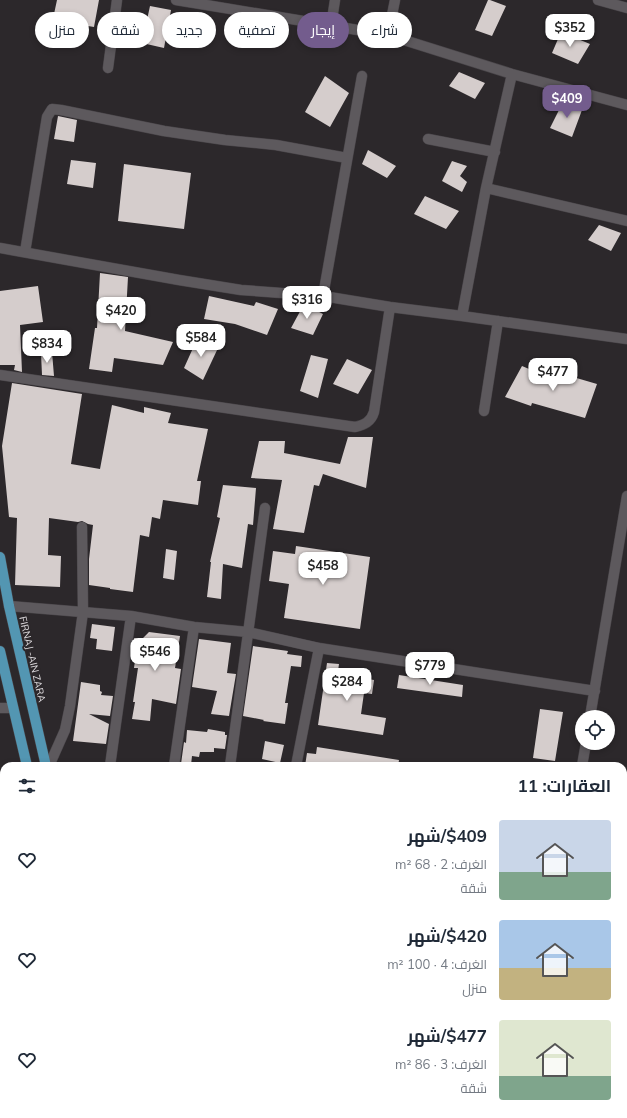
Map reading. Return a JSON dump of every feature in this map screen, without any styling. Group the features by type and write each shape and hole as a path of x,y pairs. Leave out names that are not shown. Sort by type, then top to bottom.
{"main road":[{"name":"FIRNAJ -AIN ZARA","path":"0,557 9,606 45,762"},
{"path":"0,650 26,762"}],"street":[{"path":"108,68 117,0"},
{"path":"176,0 230,4 297,19"},
{"path":"333,12 335,0"},
{"path":"393,12 395,0"},
{"path":"598,0 627,8"},
{"path":"412,43 512,74 627,105"},
{"path":"462,316 486,188 512,74"},
{"path":"323,296 362,76"},
{"path":"25,252 47,118 52,109 164,131 225,140 276,145 347,158"},
{"path":"428,139 495,152"},
{"path":"486,188 627,221"},
{"path":"0,248 241,290 323,296 390,307 627,339"},
{"path":"0,375 355,427 365,424 373,417 381,374 390,307"},
{"path":"484,411 498,321"},
{"path":"591,710 627,496"},
{"path":"231,762 265,508"},
{"path":"51,762 65,730 70,706 83,612 82,527"},
{"path":"9,606 131,616 194,627 248,632 319,648 595,691"},
{"path":"111,762 131,616"},
{"path":"175,762 194,627"},
{"path":"297,762 319,648"},
{"path":"0,708 13,708"},
{"path":"583,762 585,750"}],"building":[{"path":"57,0 99,0 94,27 89,26 89,12 54,12"},
{"path":"488,0 506,6 492,36 475,30"},
{"path":"150,6 171,10 171,12 162,12 162,48 154,46 154,12 149,12"},
{"path":"561,32 590,44 578,64 552,53"},
{"path":"459,72 485,83 475,99 449,86"},
{"path":"325,76 349,93 330,127 305,112"},
{"path":"564,100 582,110 572,137 550,128"},
{"path":"58,116 77,120 74,142 54,139"},
{"path":"368,150 396,166 387,178 362,164"},
{"path":"71,160 96,163 93,188 67,184"},
{"path":"452,161 467,166 460,176 467,182 462,192 442,181"},
{"path":"124,164 191,173 184,229 118,221"},
{"path":"425,196 459,211 446,229 414,214"},
{"path":"599,225 621,233 611,251 588,240"},
{"path":"100,273 128,277 125,331 173,342 163,365 114,358 112,372 89,369 95,328 97,328"},
{"path":"38,286 43,322 20,325 22,372 14,370 15,365 0,365 0,291"},
{"path":"209,296 254,306 256,302 278,309 267,335 235,324 204,319"},
{"path":"304,304 323,314 313,335 291,328"},
{"path":"198,337 218,348 203,380 184,368"},
{"path":"52,352 54,376 42,375 41,353"},
{"path":"311,355 328,359 318,398 300,391"},
{"path":"347,359 372,370 358,394 333,384"},
{"path":"522,366 553,379 556,372 597,384 585,418 532,403 531,406 505,397"},
{"path":"12,383 82,394 71,464 100,469 112,405 144,413 144,407 171,413 168,423 208,429 197,481 201,481 198,505 163,500 160,519 152,517 149,537 140,535 133,592 89,585 89,559 93,525 82,521 78,522 49,518 48,555 61,556 60,587 15,585 17,518 9,517 2,446"},
{"path":"348,437 373,437 366,488 323,474 319,486 314,485 304,533 273,529 282,480 251,478 259,441 285,441 284,453 340,464"},
{"path":"223,485 256,488 253,525 248,524 242,568 223,564 221,599 207,597 210,562 220,518 217,517"},
{"path":"296,546 370,557 360,629 284,618 289,584 269,581 273,551 295,554"},
{"path":"166,549 177,551 174,580 163,578"},
{"path":"92,624 115,627 112,651 96,649 97,639 90,638"},
{"path":"149,632 180,636 175,668 181,669 176,704 152,699 150,721 132,719 138,668 134,668 136,653 132,653 134,638 142,639"},
{"path":"199,639 231,643 227,673 236,674 229,716 211,714 217,691 192,687"},
{"path":"253,646 288,651 287,654 302,656 301,667 291,666 285,703 288,703 285,724 243,716"},
{"path":"327,663 339,664 338,671 362,674 362,678 374,680 372,694 364,693 361,714 386,718 383,735 318,725"},
{"path":"399,675 463,685 462,697 397,688"},
{"path":"81,682 100,685 100,691 102,692 101,695 113,696 110,716 89,714 109,724 106,744 73,741"},
{"path":"540,709 563,712 555,761 533,758"},
{"path":"208,729 225,732 225,735 227,735 225,749 214,748 214,752 200,752 199,757 192,756 191,762 181,762 184,742 186,743 187,730 207,732"},
{"path":"265,741 284,745 280,762 262,759"},
{"path":"317,747 399,760 399,762 306,762 307,753 316,754"}]}
